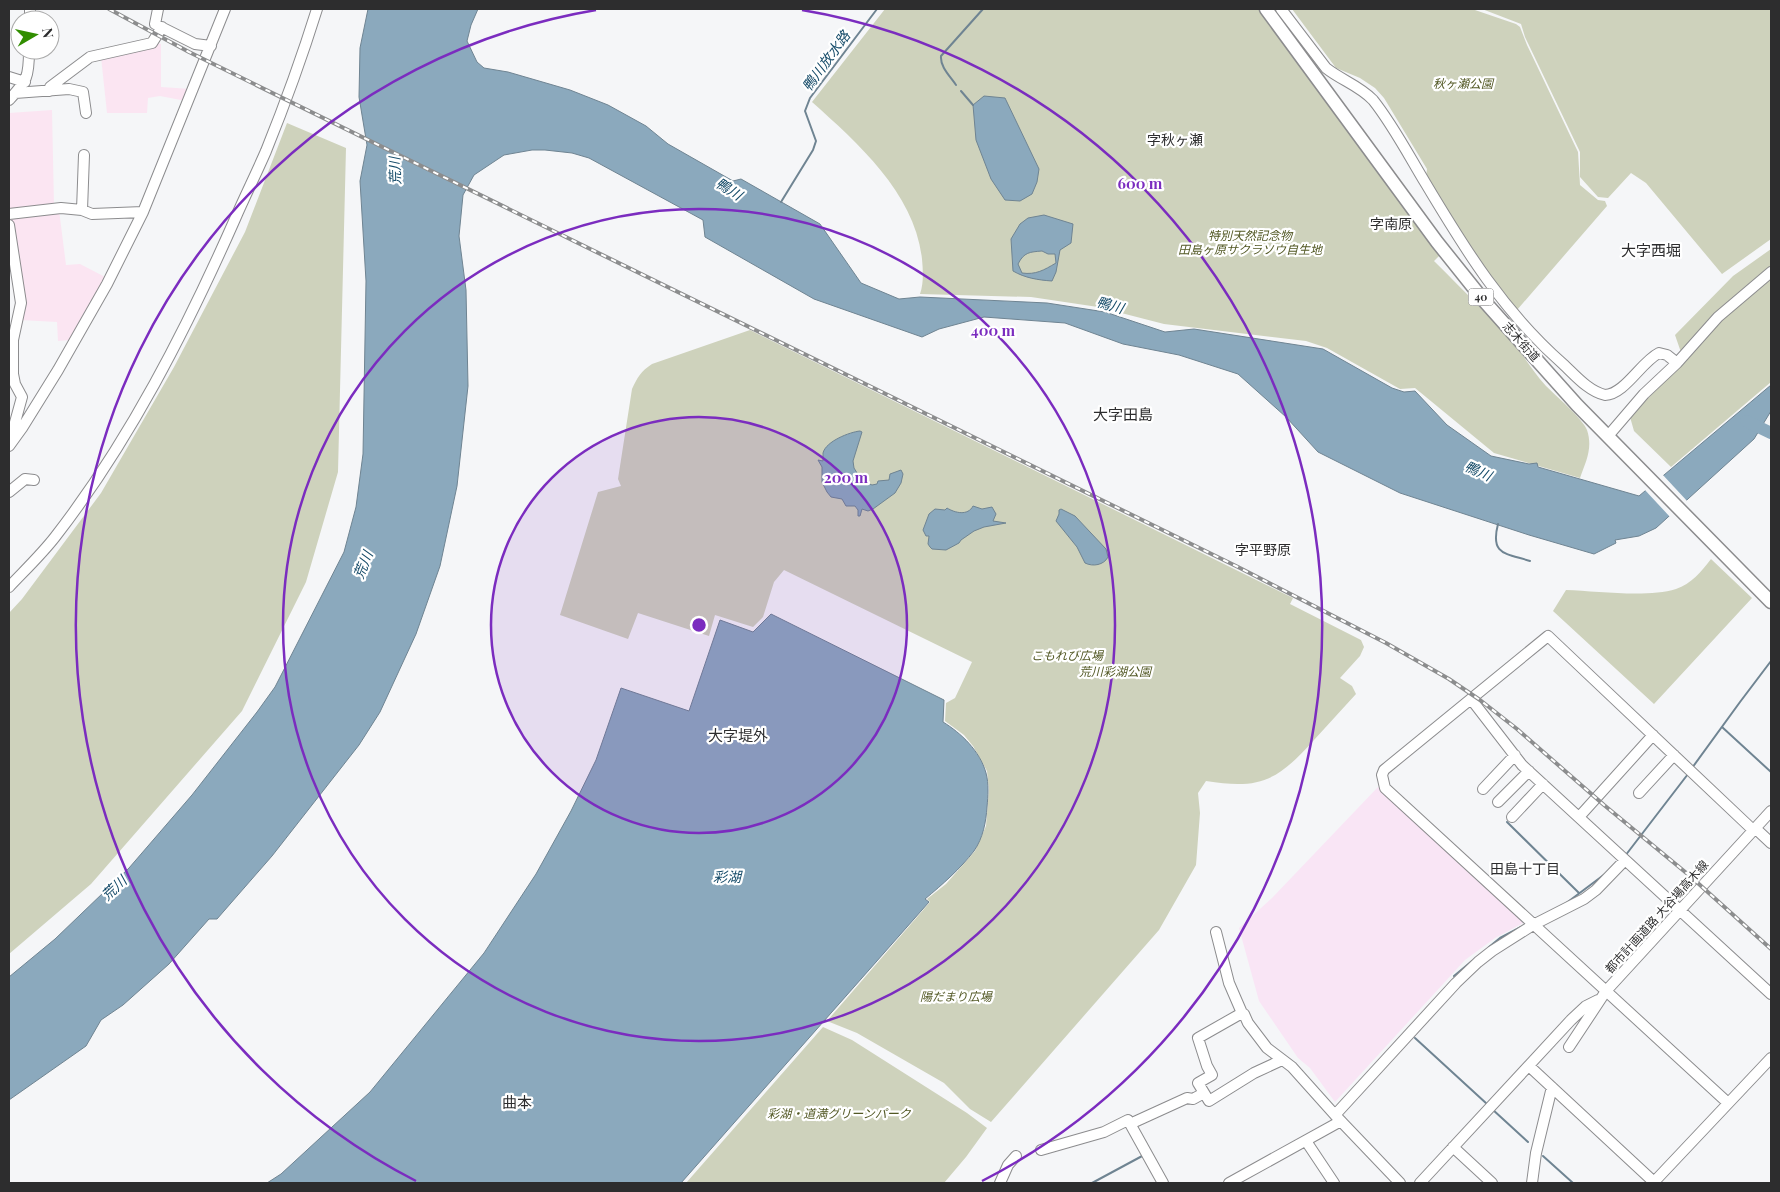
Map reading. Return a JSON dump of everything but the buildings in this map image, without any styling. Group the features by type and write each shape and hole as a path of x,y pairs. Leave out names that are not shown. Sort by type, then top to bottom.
{"main road":[{"name":"志木街道","path":"1266,9 1437,242 1485,302 1578,405 1771,602"}],"street":[{"path":"158,9 155,24 195,44 211,46"},
{"path":"9,445 22,428 58,370 106,284 143,212 225,9"},
{"path":"9,587 54,538 80,503 139,409 174,347 204,287 266,152 294,78 317,9"},
{"path":"1281,9 1326,68 1340,78 1359,87 1374,100 1479,270 1514,315 1538,341 1570,370 1595,392 1608,395 1620,388 1658,353 1667,355 1677,363"},
{"path":"50,91 50,87 90,58 152,43 162,27"},
{"path":"12,97 25,82 29,60"},
{"path":"9,77 25,82"},
{"path":"12,97 69,89 82,92 86,113"},
{"path":"82,210 84,156"},
{"path":"9,214 61,208 82,210 92,214 143,212"},
{"path":"9,225 21,303 11,352 12,383 22,397 9,445"},
{"path":"1608,436 1644,394 1677,363 1728,308 1771,272"},
{"path":"9,492 25,479 34,480"},
{"path":"1728,1103 1603,995 1531,923 1384,788 1382,781 1384,770 1548,636 1771,843"},
{"path":"1471,699 1529,771 1771,994"},
{"path":"1579,817 1653,735"},
{"path":"1483,789 1515,755"},
{"path":"1639,793 1674,755"},
{"path":"1498,802 1529,771"},
{"path":"1512,818 1543,784"},
{"name":"都市計画道路 大谷場高木線","path":"1569,1047 1603,995 1771,811"},
{"path":"1229,1183 1306,1141 1338,1118 1456,983 1492,951 1531,923 1584,899 1626,860"},
{"path":"1216,932 1229,983 1242,1013 1267,1048 1292,1067 1400,1183"},
{"path":"1420,1183 1571,1020 1586,1006 1603,995"},
{"path":"1242,1013 1198,1038 1212,1075 1198,1084 1209,1101 1254,1073 1282,1060"},
{"path":"1529,1066 1654,1183 1771,1058"},
{"path":"1532,1183 1536,1153 1552,1087"},
{"path":"1130,1124 1187,1098 1193,1099 1204,1093"},
{"path":"1041,1150 1104,1132 1128,1120 1163,1183"},
{"path":"1306,1141 1334,1183"},
{"path":"1453,1147 1492,1183"},
{"path":"1000,1183 1008,1165 1016,1156"}],"shaded area":[{"path":"156,43 161,44 161,87 191,89 186,101 160,96 148,98 147,113 107,113 101,57"},
{"path":"52,110 54,206 9,209 9,113"},
{"path":"59,210 66,265 80,264 107,278 71,340 58,341 57,322 20,320 24,302 10,216"},
{"path":"1378,787 1525,922 1495,938 1465,960 1335,1102 1310,1068 1298,1058 1259,1001 1239,928 1272,898"}],"green space":[{"name":"特別天然記念物 田島ヶ原サクラソウ自生地","path":"885,9 1261,9 1441,254 1434,261 1498,326 1546,386 1584,425 1589,437 1589,449 1580,478 1494,453 1415,388 1400,389 1327,348 1306,341 1164,324 1098,307 1031,297 920,294 923,272 917,235 897,192 866,153 812,102"},
{"name":"秋ヶ瀬公園","path":"1292,9 1472,9 1520,27 1578,152 1580,185 1598,200 1605,201 1607,206 1517,310 1480,263 1426,177 1427,169 1384,98 1375,88 1360,78 1336,68"},
{"path":"1482,9 1771,9 1771,239 1722,274 1646,183 1631,173 1608,198 1598,197 1580,177 1580,152 1525,37 1521,24"},
{"path":"287,123 346,148 338,472 306,582 242,711 91,884 9,954 9,613 22,599 101,493 174,367 245,232"},
{"path":"1771,249 1771,382 1671,467 1634,431 1630,417 1684,361 1675,335 1733,276"},
{"name":"荒川彩湖公園","path":"750,330 1293,598 1290,604 1361,640 1364,647 1360,656 1340,678 1352,686 1356,694 1290,765 1279,773 1255,783 1241,784 1206,781 1198,793 1200,813 1196,865 1159,930 991,1122 970,1109 944,1083 857,1033 827,1021 930,902 927,899 946,884 975,851 986,826 989,789 987,771 973,746 964,735 945,721 946,703 955,698 972,662 784,570 774,582 763,617 753,627 715,615 709,636 638,613 628,639 560,615 598,492 621,486 618,479 632,389 638,378 652,364"},
{"path":"1711,559 1752,598 1654,704 1553,611 1566,590 1637,594 1676,589 1691,580"},
{"name":"彩湖・道満グリーンパーク","path":"823,1027 852,1040 967,1113 987,1128 944,1183 686,1183"}],"water":[{"path":"368,9 478,9 467,41 477,62 484,68 508,72 570,90 608,105 646,126 668,144 733,181 741,179 820,224 861,283 899,299 920,297 1047,303 1105,312 1165,332 1194,329 1323,349 1392,388 1404,392 1415,391 1447,425 1491,456 1529,464 1537,463 1538,467 1639,496 1771,385 1771,411 1754,439 1656,528 1639,536 1615,540 1616,543 1594,554 1400,493 1318,452 1286,417 1238,374 1179,355 1123,344 1065,323 984,317 939,329 922,337 814,299 705,237 703,220 589,158 572,153 545,150 532,150 504,155 474,175 463,195 459,236 466,290 468,386 457,486 440,566 416,634 380,712 359,745 272,856 217,919 209,919 169,964 123,1005 101,1020 86,1046 9,1100 9,977 55,939 129,868 192,795 275,687 344,552 356,507 363,454 366,281 360,181 367,145 359,97 360,48"},
{"path":"984,96 1005,98 1039,169 1037,182 1032,194 1020,201 1005,200 991,179 976,140 973,105"},
{"path":"1044,215 1073,224 1071,243 1060,250 1056,272 1052,281 1032,278 1013,271 1011,239 1020,224 1028,218","holes":["1042,251 1048,254 1055,254 1056,263 1036,273 1022,273 1018,264 1025,255 1031,252"]},
{"path":"862,432 853,461 854,468 862,481 872,485 877,484 878,481 889,480 890,474 901,470 903,474 901,483 895,493 873,509 868,511 862,509 860,516 858,516 858,510 855,506 846,506 842,499 831,497 827,492 822,482 822,467 818,460 823,461 825,449 833,441 850,433"},
{"path":"973,506 982,509 992,507 996,514 993,521 1006,523 974,531 959,543 946,550 932,549 930,547 928,544 929,536 926,536 923,530 929,514 935,509 945,510 947,508 957,512 965,512"},
{"path":"1061,509 1075,516 1106,549 1108,557 1104,562 1095,565 1085,563 1077,547 1056,521"},
{"name":"彩湖","path":"771,614 944,700 943,722 975,750 986,773 988,799 986,818 980,841 969,858 925,899 929,902 681,1183 267,1183 281,1174 370,1092 484,953 536,874 571,811 596,760 621,688 689,711 720,620 753,632"}],"pier":[{"path":"1662,474 1688,502 1671,518 1644,489"}],"waterway":[{"name":"鴨川放水路","path":"781,202 813,150 816,141 805,111 810,98 877,9"},
{"path":"956,85 944,68 941,56 983,9"},
{"path":"961,91 973,105"},
{"path":"1746,421 1771,433"},
{"path":"1498,524 1496,534 1498,547 1507,554 1530,561"},
{"path":"1692,768 1771,661"},
{"path":"1722,727 1771,772"},
{"path":"1625,856 1688,774"},
{"path":"1507,822 1579,893"},
{"path":"1565,904 1605,874"},
{"path":"1489,947 1500,938 1521,927"},
{"path":"1454,976 1472,961"},
{"path":"1415,1038 1487,1104"},
{"path":"1492,1109 1528,1142"},
{"path":"1092,1183 1144,1155"},
{"path":"1543,1156 1573,1183"}],"railway":[{"path":"109,9 189,52 1238,567 1386,643 1449,679 1517,729 1604,805 1690,876 1771,949"}],"district":[{"name":"字秋ヶ瀬","path":"1175,140"},
{"name":"字南原","path":"1391,224"},
{"name":"大字西堀","path":"1651,251"},
{"name":"大字田島","path":"1123,415"},
{"name":"字平野原","path":"1263,550"},
{"name":"大字堤外","path":"738,736"},
{"name":"田島十丁目","path":"1525,869"},
{"name":"曲本","path":"517,1103"}],"water label":[{"name":"荒川","path":"395,171"},
{"name":"鴨川","path":"729,189"},
{"name":"鴨川","path":"1110,305"},
{"name":"鴨川","path":"1478,471"},
{"name":"荒川","path":"363,565"},
{"name":"荒川","path":"114,888"}],"park label":[{"name":"こもれび広場","path":"1067,656"},
{"name":"陽だまり広場","path":"956,997"}]}
